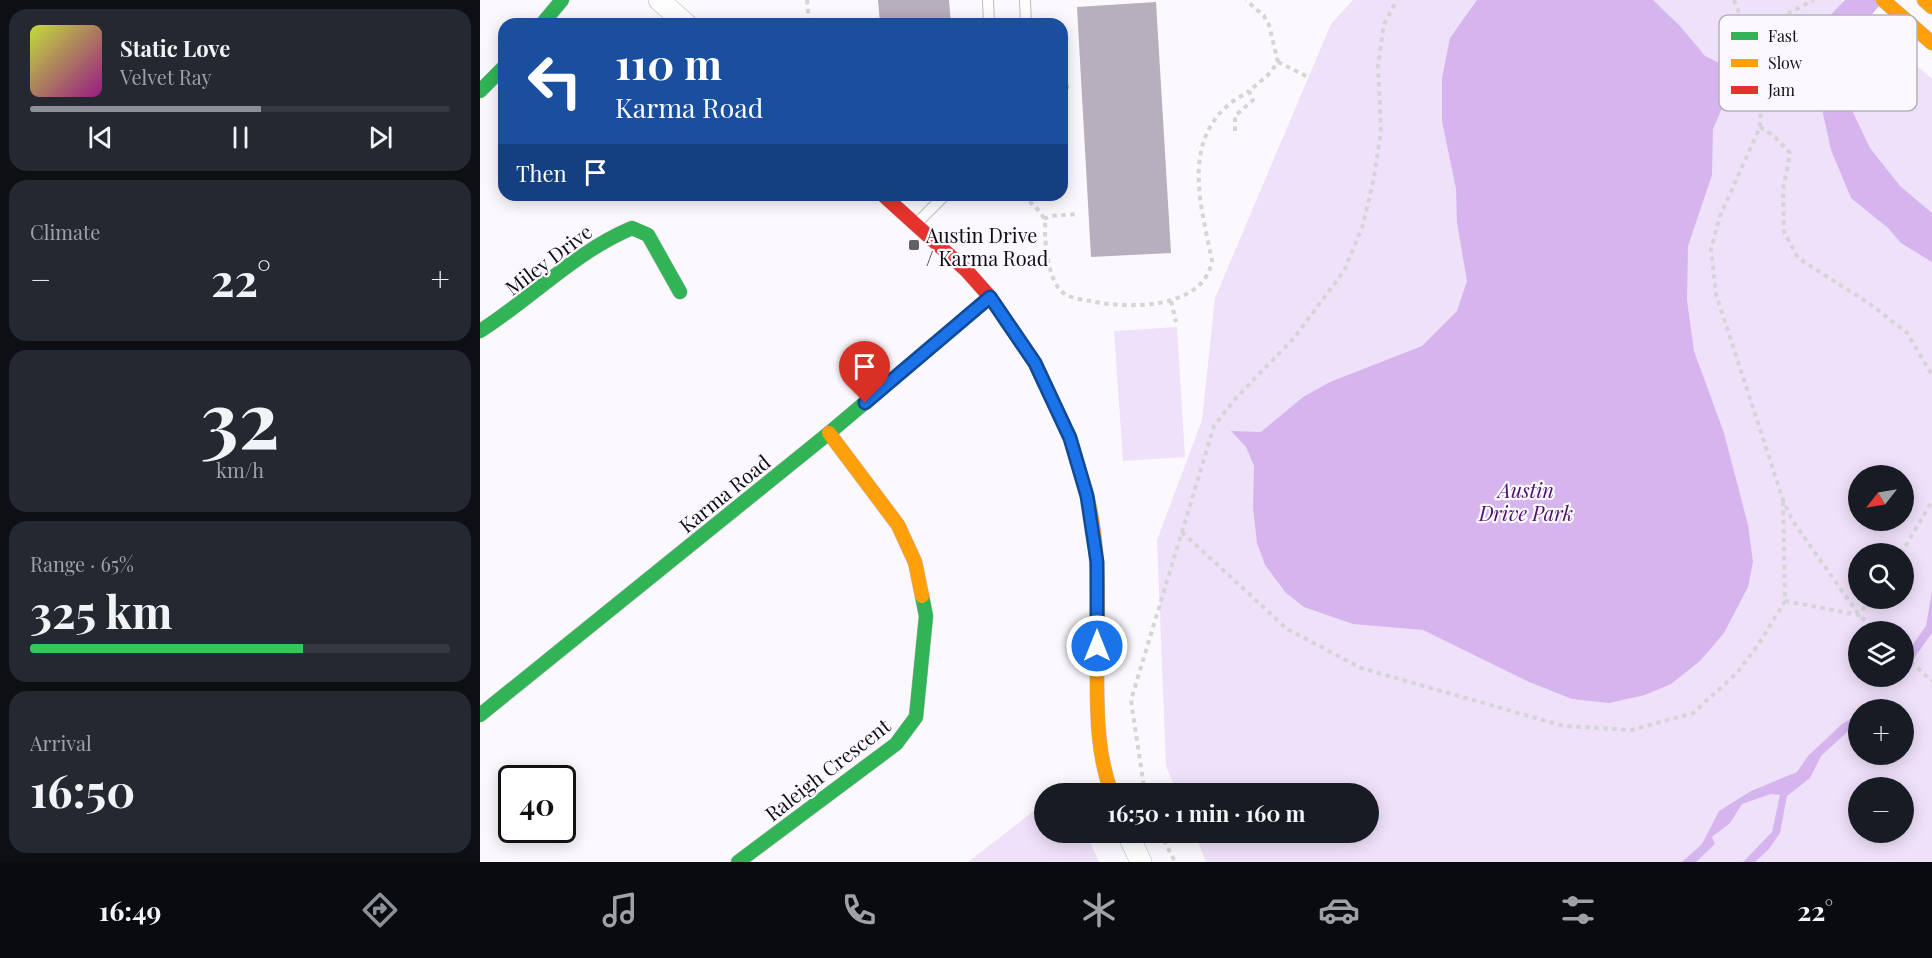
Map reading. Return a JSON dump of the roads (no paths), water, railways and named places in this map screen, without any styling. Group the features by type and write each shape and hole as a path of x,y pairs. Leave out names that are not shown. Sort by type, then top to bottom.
{"street":[{"path":"547,18 562,0"},
{"path":"658,0 679,18"},
{"path":"1883,0 1900,15"},
{"path":"1924,0 1932,7"},
{"path":"1917,30 1932,43"},
{"path":"480,91 498,73"},
{"path":"891,201 967,271 990,297 1035,363 1070,438 1087,496 1097,562 1097,720 1108,783"},
{"name":"Miley Drive","path":"480,331 501,319 595,246 632,228 648,235 680,292"},
{"name":"Karma Road","path":"480,715 829,433 990,297"},
{"name":"Raleigh Crescent","path":"738,862 896,744 916,717 926,616 915,562 898,525 829,433"},
{"path":"1132,843 1141,862"}],"lane":[{"path":"988,0 989,18"},
{"path":"1025,0 1026,18"},
{"path":"916,225 939,201"}],"place":[{"name":"Austin Drive / Karma Road","path":"914,245"}],"park label":[{"name":"Austin Drive Park","path":"1526,500"}]}
